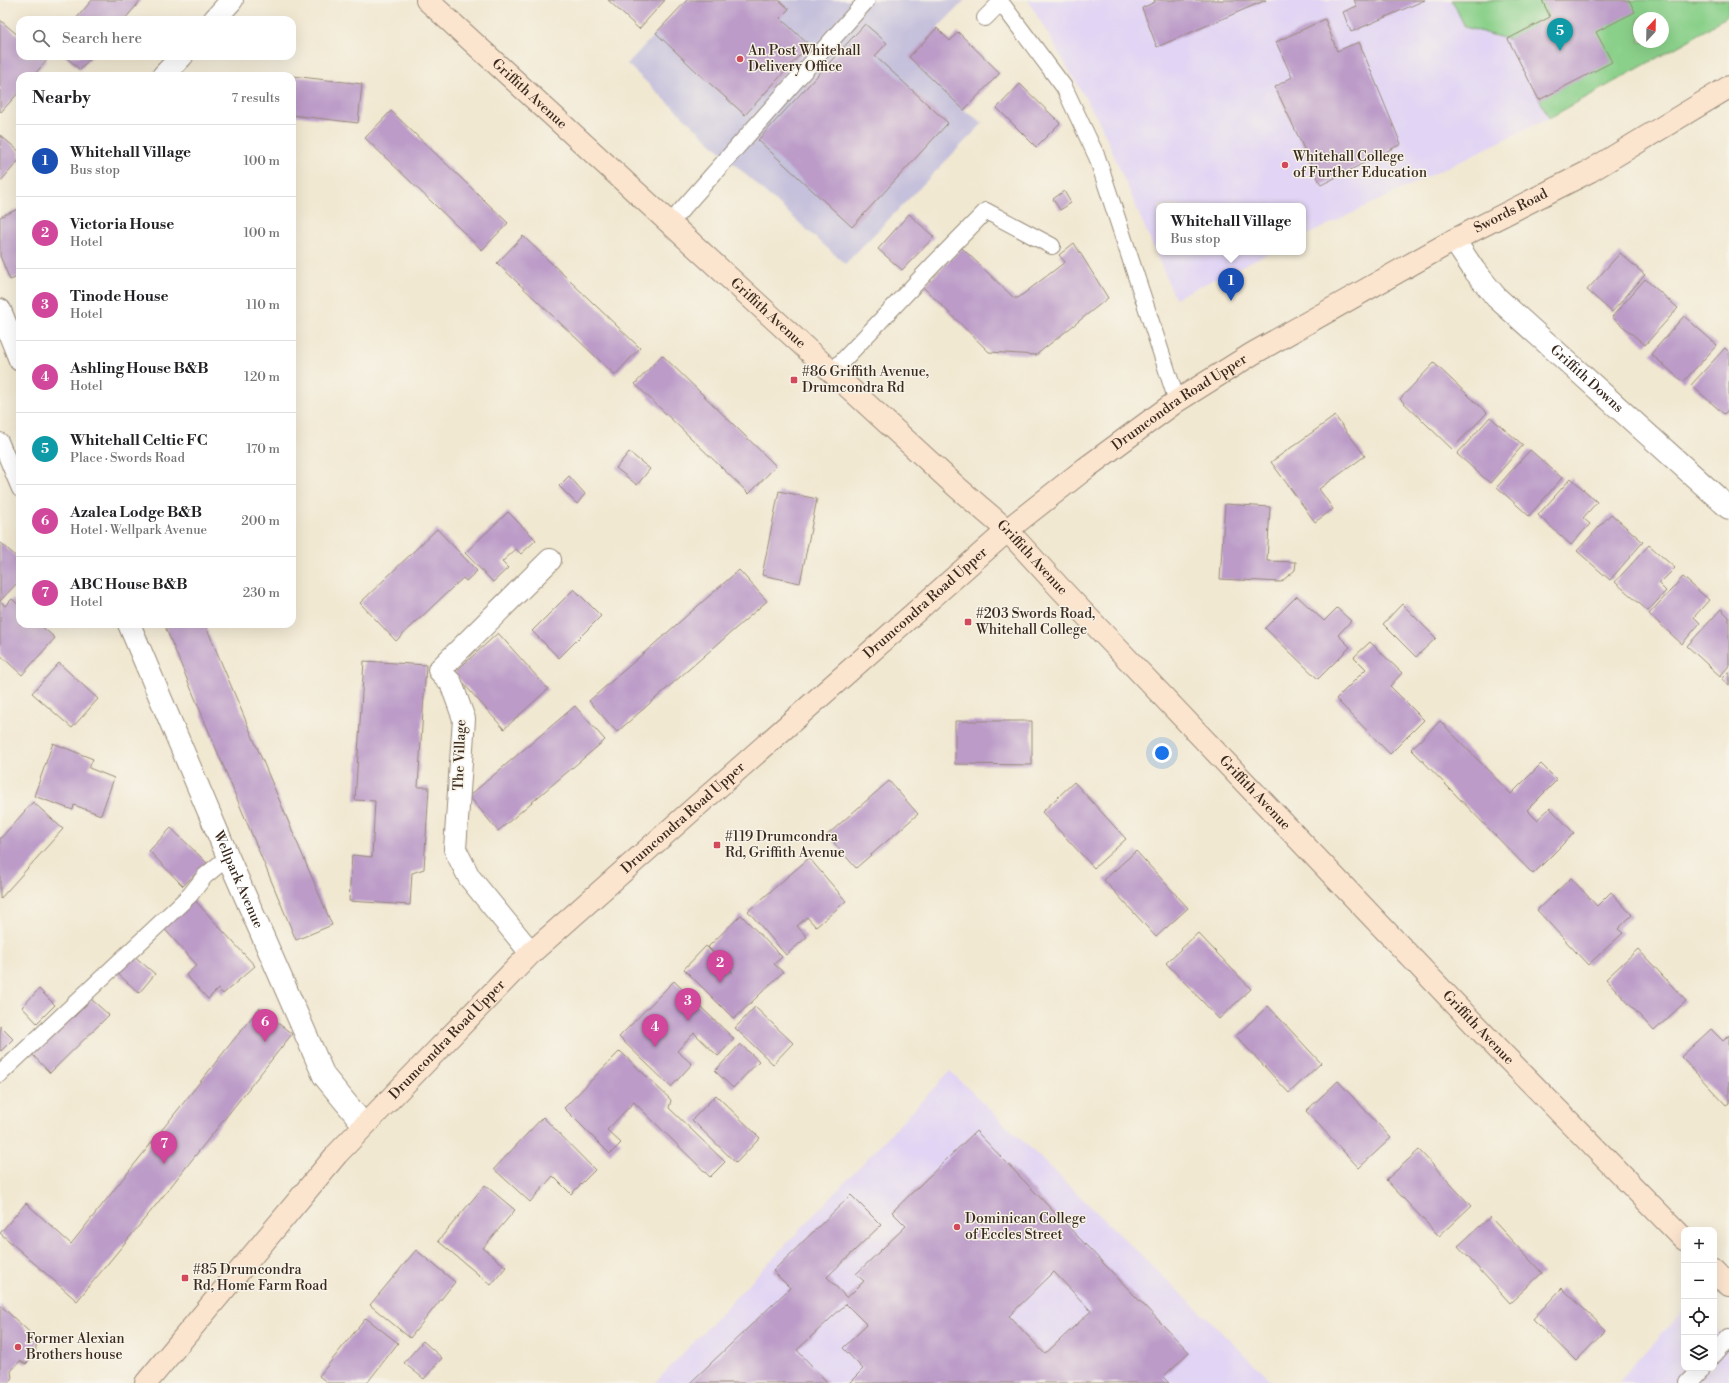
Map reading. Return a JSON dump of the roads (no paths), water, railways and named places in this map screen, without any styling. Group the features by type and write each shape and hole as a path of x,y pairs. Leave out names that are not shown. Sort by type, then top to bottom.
{"main road":[{"name":"Griffith Avenue","path":"427,0 958,488 1007,530 1059,587 1499,1050 1681,1236"},
{"name":"Swords Road","path":"1290,331 1454,240 1590,171 1729,87"},
{"name":"Drumcondra Road Upper","path":"146,1383 337,1154 531,953 1007,530 1072,479 1177,401 1290,331"},
{"path":"1717,1273 1729,1286"}],"street":[{"path":"218,16 232,0"},
{"path":"167,72 178,60"},
{"name":"Griffith Downs","path":"1454,240 1474,270 1496,297 1729,508"},
{"path":"0,310 16,350"},
{"name":"The Village","path":"531,953 469,877 455,849 464,719 451,683 439,670 550,560"},
{"name":"Wellpark Avenue","path":"131,628 228,857 324,1076 364,1125"}],"lane":[{"path":"670,223 867,0"},
{"path":"985,18 1000,1 1064,87 1097,158 1177,401"},
{"path":"832,372 933,264 986,211 1052,246"},
{"path":"0,441 16,479"},
{"path":"0,1074 190,895 205,876 228,857"},
{"path":"1717,1352 1729,1338"},
{"path":"1688,1383 1699,1371"}],"place":[{"name":"Whitehall Celtic FC","path":"1560,51"},
{"name":"An Post Whitehall Delivery Office","path":"740,59"},
{"name":"Whitehall College of Further Education","path":"1285,165"},
{"name":"Whitehall Village","path":"1231,301"},
{"name":"#86 Griffith Avenue, Drumcondra Rd","path":"794,380"},
{"name":"#203 Swords Road, Whitehall College","path":"968,622"},
{"name":"#119 Drumcondra Rd, Griffith Avenue","path":"717,845"},
{"name":"Victoria House","path":"720,983"},
{"name":"Tinode House","path":"688,1021"},
{"name":"Azalea Lodge B&B","path":"265,1042"},
{"name":"Ashling House B&B","path":"655,1047"},
{"name":"ABC House B&B","path":"164,1164"},
{"name":"Dominican College of Eccles Street","path":"957,1227"},
{"name":"#85 Drumcondra Rd, Home Farm Road","path":"185,1278"},
{"name":"Former Alexian Brothers house","path":"18,1347"}]}
